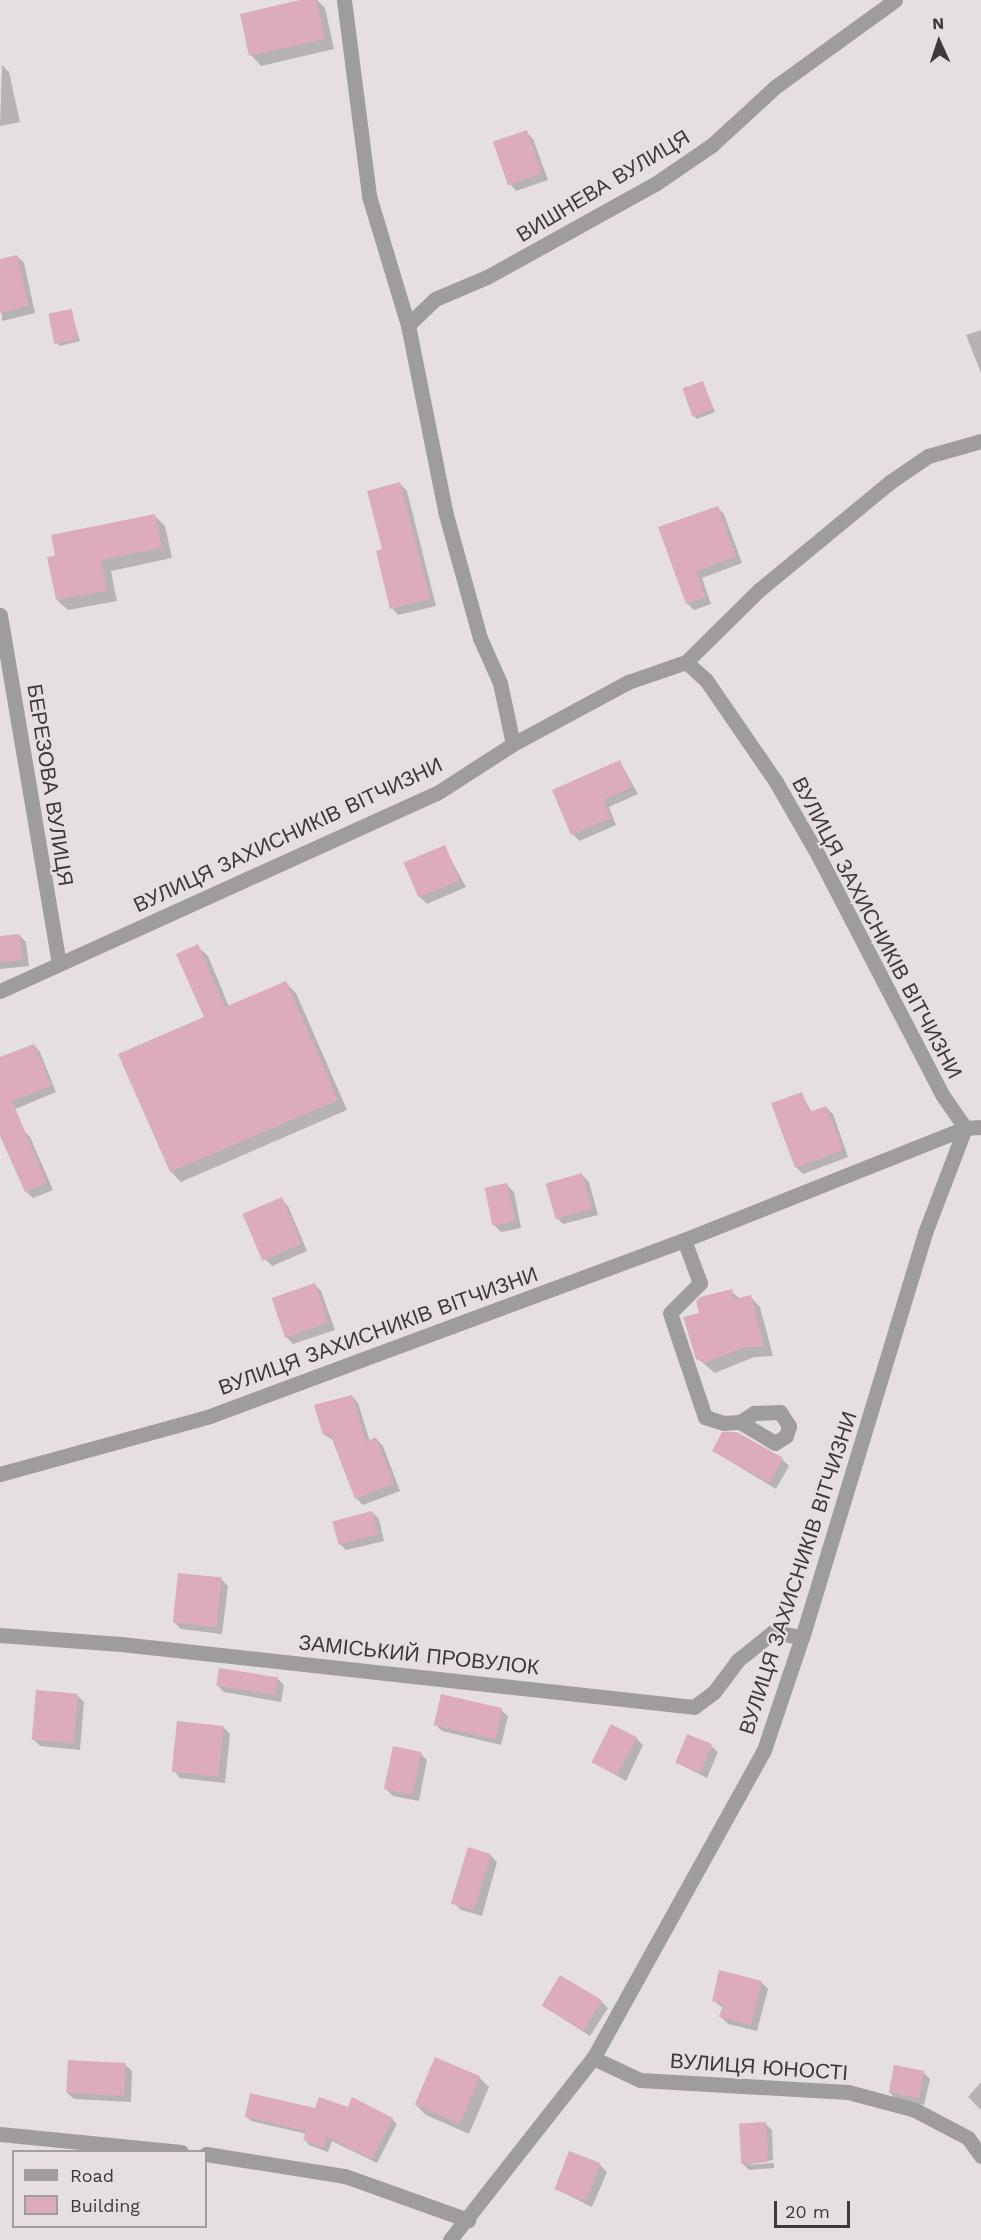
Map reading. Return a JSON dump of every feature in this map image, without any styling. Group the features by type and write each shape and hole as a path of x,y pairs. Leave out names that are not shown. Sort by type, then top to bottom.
{"street":[{"path":"344,0 369,196 408,325 445,511 480,638 500,683 513,744"},
{"name":"ВИШНЕВА ВУЛИЦЯ","path":"408,325 435,299 487,277 655,184 712,145 775,87 895,0"},
{"name":"ВУЛИЦЯ ЗАХИСНИКІВ ВІТЧИЗНИ","path":"0,991 59,962 437,793 513,744 628,682 686,662 759,590 890,482 928,456 981,441"},
{"name":"БЕРЕЗОВА ВУЛИЦЯ","path":"0,615 59,962"},
{"name":"ВУЛИЦЯ ЗАХИСНИКІВ ВІТЧИЗНИ","path":"686,662 706,680 781,791 943,1096 965,1128"},
{"name":"ВУЛИЦЯ ЗАХИСНИКІВ ВІТЧИЗНИ","path":"0,1473 210,1416 684,1240 965,1128 981,1127"},
{"name":"ВУЛИЦЯ ЗАХИСНИКІВ ВІТЧИЗНИ","path":"450,2240 593,2058 764,1750 802,1637 925,1233 965,1128"},
{"path":"684,1240 700,1283 670,1312 705,1417 713,1422 740,1422"},
{"name":"ЗАМІСЬКИЙ ПРОВУЛОК","path":"0,1635 121,1644 694,1707 714,1692 738,1660 773,1632 802,1637"},
{"name":"ВУЛИЦЯ ЮНОСТІ","path":"593,2058 640,2080 848,2092 915,2110 968,2138 981,2156"},
{"path":"0,2134 170,2150"},
{"path":"207,2154 345,2176 468,2220"}],"building":[{"path":"300,0 316,0 325,39 249,56 240,14"},
{"path":"527,130 542,173 508,185 493,142"},
{"path":"17,255 29,306 0,313 0,259"},
{"path":"72,309 78,339 54,344 48,314"},
{"path":"703,381 713,409 693,417 682,389"},
{"path":"400,482 430,599 390,609 376,551 382,549 367,491"},
{"path":"718,506 736,557 696,571 706,597 686,604 658,527"},
{"path":"155,514 162,548 101,560 107,591 56,600 47,557 55,556 51,535"},
{"path":"620,760 632,787 603,800 611,818 571,835 552,790"},
{"path":"445,845 460,880 418,898 404,863"},
{"path":"19,934 23,960 0,962 0,936"},
{"path":"198,944 225,1007 286,981 338,1100 170,1172 118,1054 204,1017 176,954"},
{"path":"34,1044 51,1086 12,1101 47,1183 25,1192 0,1136 0,1057"},
{"path":"802,1092 809,1112 826,1106 843,1150 795,1168 771,1103"},
{"path":"582,1173 592,1209 556,1219 545,1183"},
{"path":"507,1183 515,1221 493,1226 485,1188"},
{"path":"282,1197 302,1244 262,1261 242,1214"},
{"path":"315,1283 329,1323 285,1338 272,1298"},
{"path":"732,1289 734,1299 751,1295 764,1346 743,1348 704,1363 696,1359 683,1317 699,1313 696,1301 700,1297"},
{"path":"352,1395 366,1442 376,1437 394,1484 355,1499 330,1434 323,1435 314,1405"},
{"path":"722,1432 737,1432 783,1458 769,1483 712,1451"},
{"path":"372,1511 378,1534 339,1545 332,1522"},
{"path":"178,1573 222,1578 217,1627 173,1623"},
{"path":"219,1668 278,1677 275,1695 216,1686"},
{"path":"36,1690 78,1694 73,1743 32,1740"},
{"path":"441,1694 502,1708 495,1739 434,1725"},
{"path":"177,1721 224,1726 218,1777 172,1772"},
{"path":"611,1724 637,1737 617,1775 591,1762"},
{"path":"687,1734 712,1744 700,1773 675,1763"},
{"path":"393,1746 421,1752 412,1795 384,1789"},
{"path":"468,1847 491,1854 474,1910 451,1903"},
{"path":"719,1970 762,1981 751,2025 719,2017 723,2004 712,2001"},
{"path":"560,1975 602,2000 583,2031 541,2006"},
{"path":"435,2057 480,2076 460,2124 415,2105"},
{"path":"68,2060 126,2063 124,2096 66,2093"},
{"path":"894,2065 924,2071 919,2098 889,2092"},
{"path":"250,2093 315,2108 319,2097 348,2107 352,2097 393,2118 372,2159 327,2137 324,2148 303,2140 306,2131 245,2117"},
{"path":"766,2122 768,2162 741,2163 739,2123"},
{"path":"569,2151 601,2163 586,2201 554,2189"}]}
